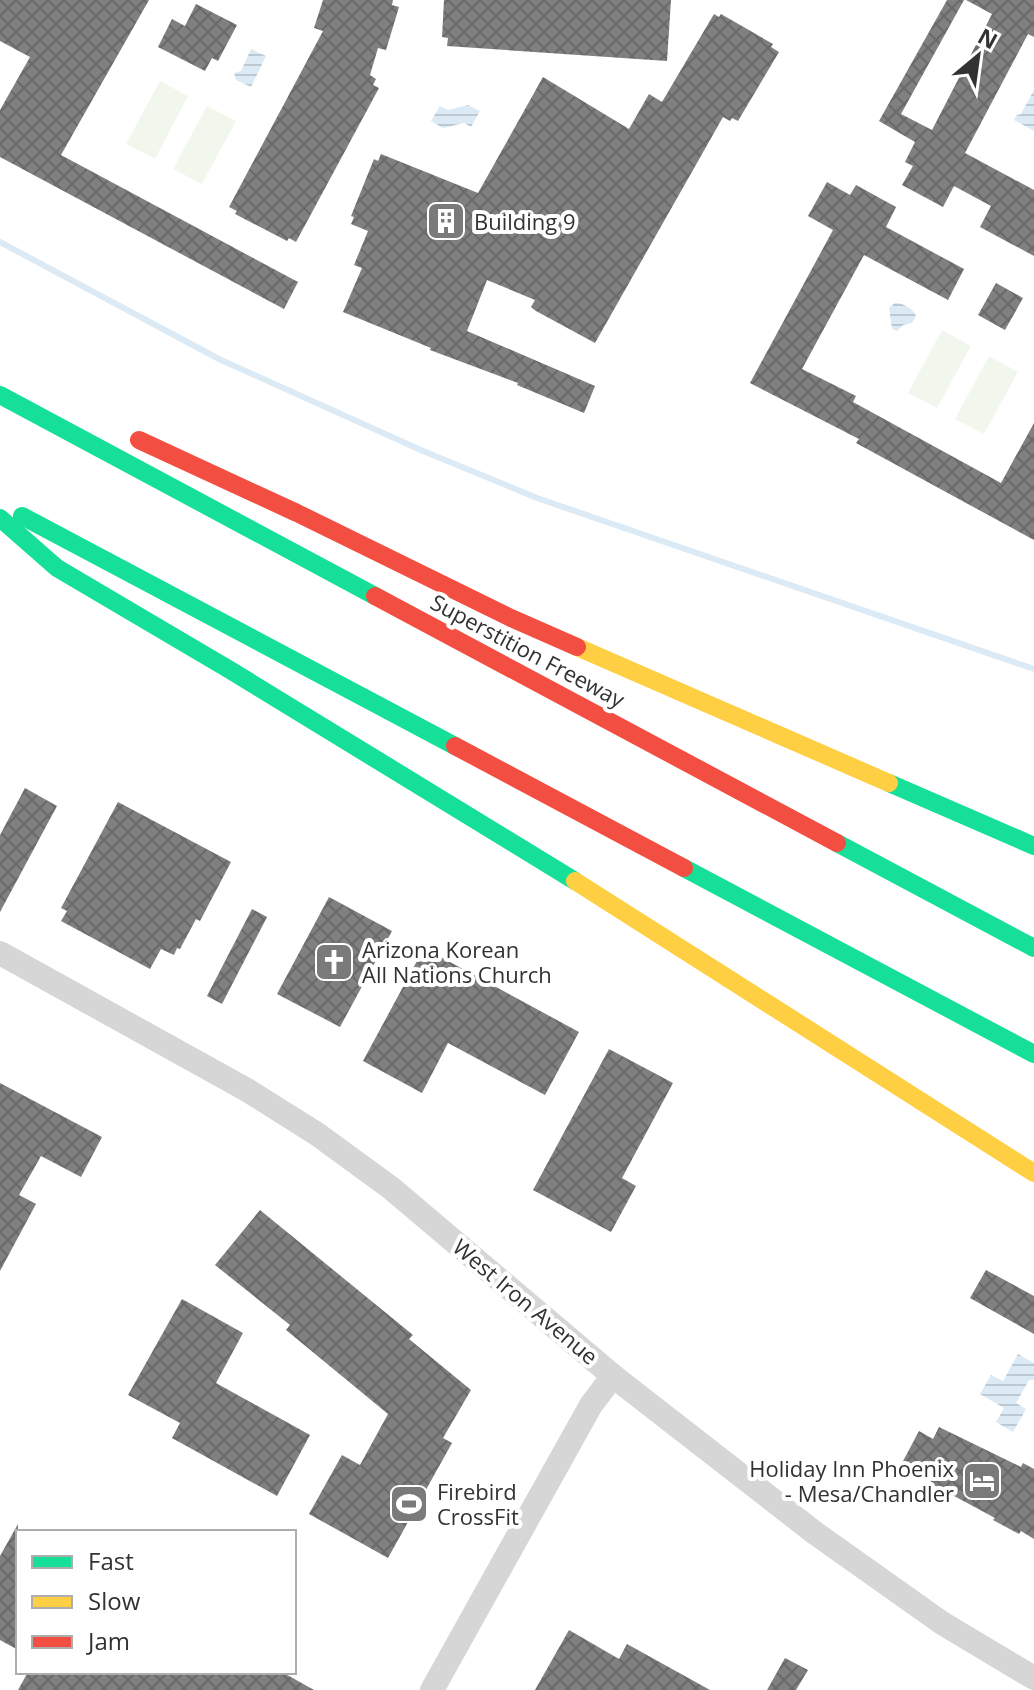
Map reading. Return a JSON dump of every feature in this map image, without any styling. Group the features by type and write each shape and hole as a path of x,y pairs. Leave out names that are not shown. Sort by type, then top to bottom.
{"highway":[{"name":"Superstition Freeway","path":"0,395 1034,948"},
{"path":"127,434 511,618 1034,846"},
{"path":"0,504 1034,1054"},
{"path":"0,518 57,568 653,928 1034,1173"}],"street":[{"name":"West Iron Avenue","path":"0,953 247,1090 317,1134 403,1197 613,1376 815,1533 942,1623 1034,1678"},
{"path":"432,1690 591,1405 613,1376"}],"shaded area":[{"path":"251,49 266,56 251,87 236,80 234,73 241,71"},
{"path":"160,81 188,96 155,159 126,144"},
{"path":"1034,90 1034,131 1014,120 1021,114"},
{"path":"468,105 480,111 471,127 464,123 443,128 431,121 440,106 448,110"},
{"path":"207,106 236,121 202,184 173,169"},
{"path":"895,303 907,306 916,316 912,323 903,325 897,331 892,329 889,308"},
{"path":"942,330 971,346 937,408 908,393"},
{"path":"989,356 1018,372 984,434 955,419"},
{"path":"1018,1354 1034,1363 1034,1380 1029,1380 1016,1403 1026,1409 1013,1432 996,1422 1004,1408 980,1394 991,1375 1003,1381"}],"building":[{"path":"0,0 149,0 61,155 298,282 284,309 0,157 0,110 30,57 0,41"},
{"path":"323,0 393,0 392,5 399,7 386,50 378,48 370,75 376,79 373,85 379,88 296,242 289,238 287,241 235,214 237,211 229,207 323,31 314,28"},
{"path":"444,0 671,0 667,61 447,46 448,38 442,37"},
{"path":"947,0 964,0 901,114 932,130 992,14 966,0 1034,0 1034,37 1028,34 965,153 1034,190 1034,256 980,227 991,206 954,186 943,207 902,185 913,166 905,162 915,142 879,121"},
{"path":"196,4 237,25 218,61 212,58 205,71 158,47 172,19 185,26"},
{"path":"714,14 719,17 721,14 773,44 771,47 779,52 738,121 723,117 595,343 536,311 531,307 535,300 487,280 467,331 595,386 584,413 343,312 362,268 354,265 368,231 351,224 354,217 351,216 374,159 378,161 381,154 478,193 543,77 629,129 649,94 662,102"},
{"path":"827,182 850,195 856,185 896,207 886,227 964,269 948,300 864,255 802,369 856,396 853,402 1001,483 1034,423 1034,540 856,443 859,439 750,383 833,230 808,216"},
{"path":"996,283 1023,298 1005,330 978,315"},
{"path":"25,788 57,806 0,912 0,835"},
{"path":"118,802 231,862 200,921 196,919 180,949 177,948 174,955 161,949 150,969 61,921 67,911 61,908"},
{"name":"Arizona Korean All Nations Church","path":"329,897 392,931 340,1027 277,994"},
{"path":"252,909 267,917 222,1004 207,996"},
{"path":"424,948 579,1032 545,1095 448,1043 422,1093 363,1061"},
{"path":"609,1049 673,1083 622,1178 636,1186 611,1232 533,1190"},
{"path":"0,1083 102,1137 81,1177 41,1156 19,1195 36,1204 0,1271"},
{"path":"260,1210 413,1335 409,1339 471,1390 443,1438 452,1443 388,1558 309,1514 342,1455 360,1465 388,1414 286,1330 290,1325 215,1265"},
{"path":"986,1270 1034,1296 1034,1334 970,1298"},
{"path":"182,1299 243,1333 216,1383 310,1435 277,1496 172,1438 180,1423 128,1395"},
{"name":"Holiday Inn Phoenix - Mesa/Chandler","path":"939,1427 1021,1467 1023,1463 1034,1469 1034,1539 993,1520 995,1518 930,1483 932,1479 902,1463 919,1431 933,1439"},
{"path":"18,1524 16,1649 0,1640 0,1556"},
{"path":"569,1630 619,1659 627,1644 710,1690 535,1690"},
{"path":"785,1658 808,1670 796,1690 767,1690"},
{"path":"27,1674 286,1674 314,1690 18,1690"}],"waterway":[{"path":"0,242 219,359 423,451 537,498 1034,669"}],"traffic: fast":[{"path":"0,395 375,596"},
{"path":"22,516 455,746"},
{"path":"0,518 57,568 575,881"},
{"path":"889,783 1034,846"},
{"path":"837,843 1034,948"},
{"path":"684,868 1034,1054"}],"traffic: slow":[{"path":"577,647 889,783"},
{"path":"575,881 1034,1173"}],"traffic: jam":[{"path":"139,440 577,647"},
{"path":"375,596 837,843"},
{"path":"455,746 684,868"}],"place":[{"name":"Building 9","path":"446,221"},
{"name":"Arizona Korean All Nations Church","path":"334,962"},
{"name":"Holiday Inn Phoenix - Mesa/Chandler","path":"982,1481"},
{"name":"Firebird CrossFit","path":"409,1504"}]}
